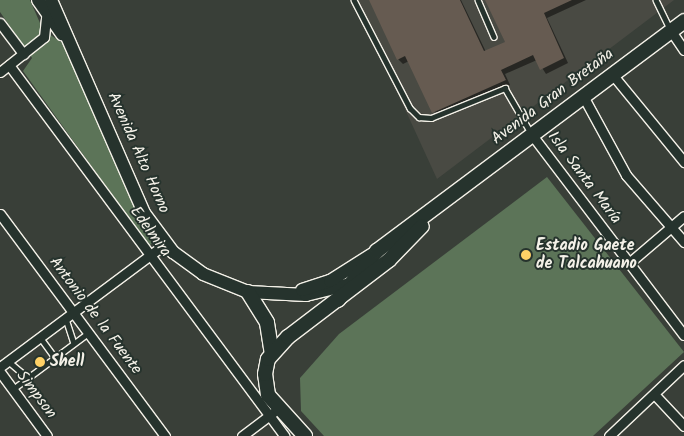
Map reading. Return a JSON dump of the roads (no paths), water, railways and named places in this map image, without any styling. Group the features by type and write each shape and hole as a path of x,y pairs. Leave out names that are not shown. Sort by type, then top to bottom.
{"main road":[{"name":"Avenida Alto Horno","path":"38,0 46,17 68,40"},
{"name":"Avenida Alto Horno","path":"51,0 144,213 165,244 203,274 248,292"},
{"name":"Avenida Gran Bretaña","path":"282,295 330,281 377,251 684,20"},
{"name":"Avenida Gran Bretaña","path":"272,353 377,270 444,201"},
{"path":"351,285 377,251"},
{"name":"Avenida Gran Bretaña","path":"248,292 282,295 320,294 351,285 377,270"},
{"name":"Avenida Gran Bretaña","path":"338,300 351,285"},
{"path":"248,292 267,323 272,353 265,382 274,412 305,436"}],"street":[{"path":"0,72 44,37 46,17"},
{"path":"0,23 23,54"},
{"path":"671,31 684,50"},
{"name":"Edelmira","path":"9,64 148,256 274,412"},
{"path":"612,74 684,162"},
{"path":"583,96 626,175 684,242"},
{"name":"Isla Santa María","path":"532,135 684,336"},
{"name":"Antonio de la Fuente","path":"0,214 165,436"},
{"path":"629,263 684,216"},
{"path":"0,367 165,244"},
{"path":"613,434 684,365"},
{"name":"Simpson","path":"0,372 47,436"},
{"path":"654,394 684,426"},
{"path":"242,436 274,412 285,436"}],"lane":[{"path":"354,0 410,108 419,117 431,118 505,88 532,135"},
{"path":"478,0 494,38"},
{"path":"656,0 671,31"},
{"path":"65,318 74,343"},
{"path":"13,389 88,333"},
{"path":"40,337 55,358"},
{"path":"8,361 28,378"}],"place":[{"name":"Estadio Gaete de Talcahuano","path":"526,255"},
{"name":"Shell","path":"40,362"}]}
